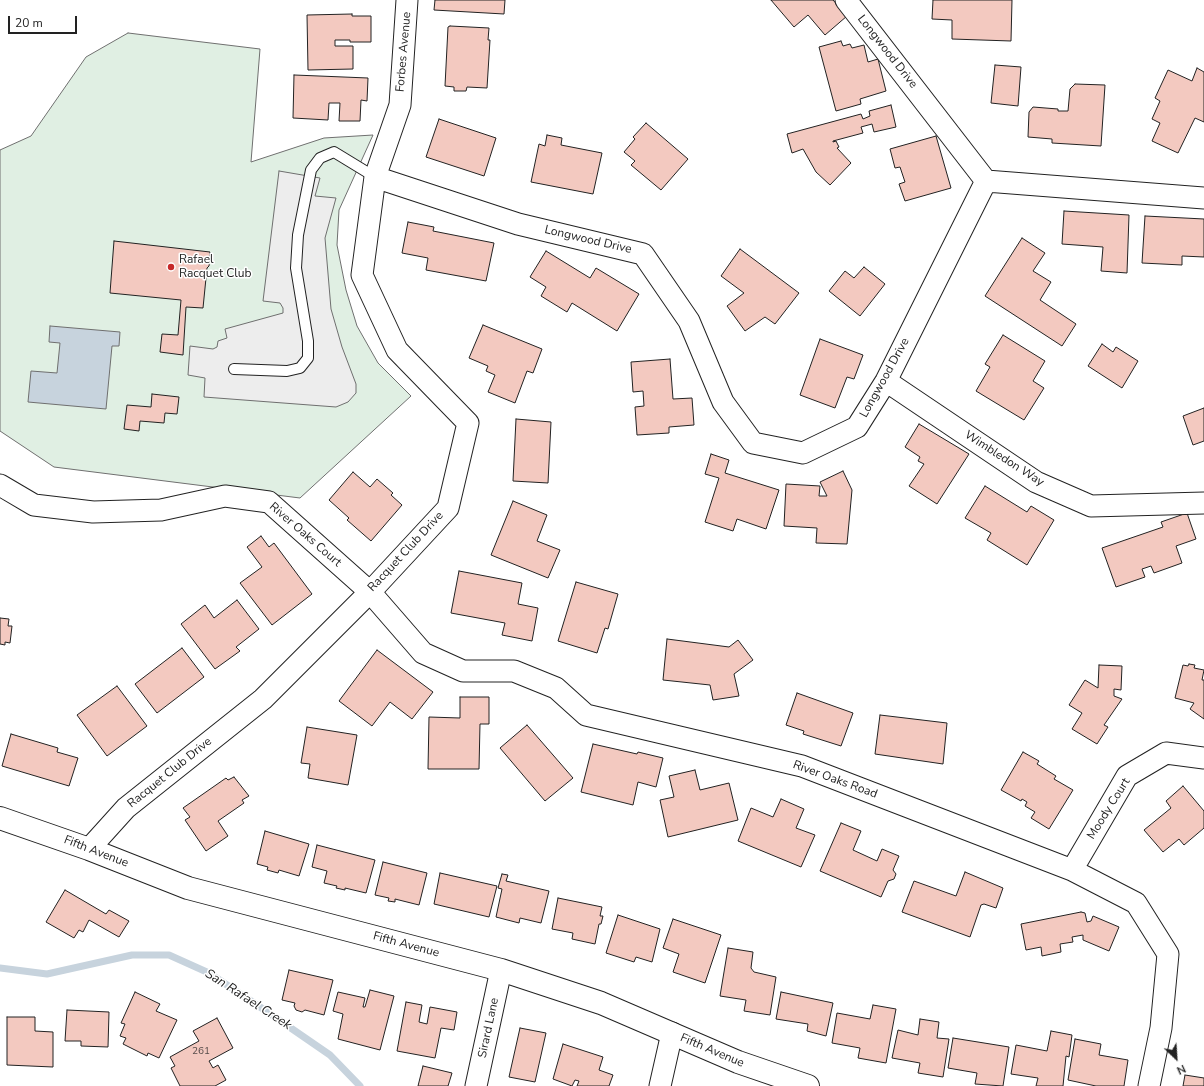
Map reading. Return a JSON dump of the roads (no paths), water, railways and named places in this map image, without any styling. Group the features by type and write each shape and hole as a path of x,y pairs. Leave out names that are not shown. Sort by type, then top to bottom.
{"street":[{"name":"Forbes Avenue","path":"400,105 407,0"},
{"name":"Longwood Drive","path":"375,177 518,224 644,254 689,321 723,402 753,444 803,453 857,428 886,381 986,181 846,0"},
{"name":"Racquet Club Drive","path":"89,849 126,808 263,699 370,592 448,508 468,423 397,350 362,275 375,177 400,105"},
{"path":"986,181 1204,198"},
{"name":"Wimbledon Way","path":"886,381 1036,482 1091,506 1204,503"},
{"name":"River Oaks Court","path":"0,485 34,504 93,512 161,510 225,496 270,502 370,592"},
{"name":"River Oaks Road","path":"370,592 423,653 463,671 514,671 556,688 586,715 802,766 1072,870 1136,903 1168,954 1161,1028 1149,1086"},
{"name":"Moody Court","path":"1072,870 1127,776 1166,753 1204,758"},
{"name":"Fifth Avenue","path":"0,818 89,849 188,888 501,970 601,1003 738,1062 808,1086"},
{"name":"Sirard Lane","path":"476,1086 501,970"},
{"path":"660,1086 672,1033"}],"lane":[{"path":"234,368 287,371 300,368 308,358 308,340 296,268 298,235 311,170 320,158 334,152 375,177"}],"waterway":[{"name":"San Rafael Creek","path":"0,968 47,974 132,955 169,955 209,973 269,1013 330,1055 360,1086"}],"place":[{"name":"Rafael Racquet Club","path":"171,267"}]}
